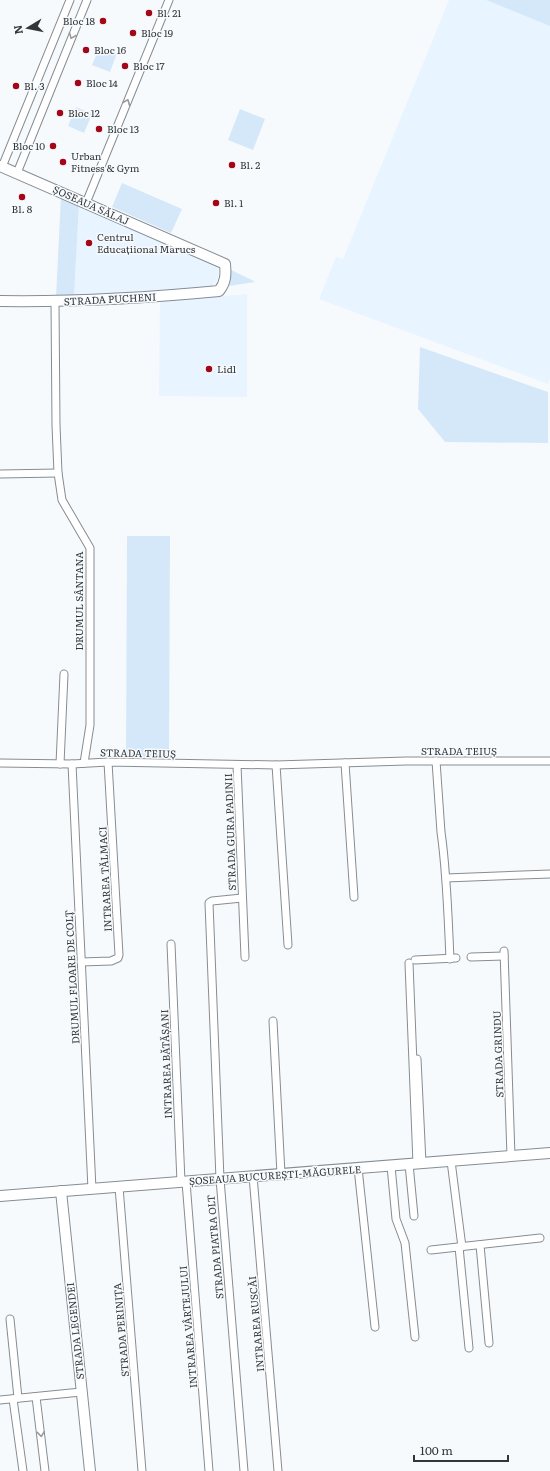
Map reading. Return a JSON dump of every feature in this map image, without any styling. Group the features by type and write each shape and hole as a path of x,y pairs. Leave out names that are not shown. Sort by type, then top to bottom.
{"street":[{"path":"1,166 70,0"},
{"path":"17,173 87,0"},
{"path":"86,203 169,0"},
{"name":"ȘOSEAUA SĂLAJ","path":"1,166 225,264 224,282 219,291"},
{"name":"STRADA PUCHENI","path":"0,301 55,302 164,296 219,291"},
{"name":"DRUMUL SÂNTANA","path":"55,302 58,473 62,500 90,548 90,725 84,763"},
{"path":"0,474 58,473"},
{"path":"60,764 64,674"},
{"path":"416,1164 412,962 453,958 436,761"},
{"name":"STRADA TEIUȘ","path":"0,764 72,764 108,762 276,765 436,761 550,761"},
{"name":"INTRAREA TĂLMACI","path":"81,962 111,961 118,958 119,955 108,762"},
{"path":"345,763 354,897"},
{"name":"DRUMUL FLOARE DE COLȚ","path":"72,764 92,1188"},
{"name":"STRADA GURA PADINII","path":"237,765 245,957"},
{"path":"276,765 288,945"},
{"path":"446,878 550,874"},
{"name":"STRADA GURA PADINII","path":"210,902 242,898"},
{"name":"STRADA PIATRA OLT","path":"210,902 220,1179 244,1471"},
{"name":"INTRAREA BĂTĂȘANI","path":"171,944 184,1182"},
{"name":"STRADA GRINDU","path":"471,957 504,953 511,1156"},
{"path":"273,1021 281,1174"},
{"path":"414,1216 417,1059"},
{"name":"ȘOSEAUA BUCUREȘTI-MĂGURELE","path":"0,1196 550,1153"},
{"path":"451,1161 469,1348"},
{"path":"391,1166 396,1219 405,1242 415,1337"},
{"path":"358,1168 375,1327"},
{"name":"INTRAREA RUSCĂI","path":"253,1176 278,1471"},
{"name":"INTRAREA VÂRTEJULUI","path":"184,1182 209,1471"},
{"name":"STRADA PERINIȚA","path":"119,1187 142,1471"},
{"name":"STRADA LEGENDEI","path":"61,1191 90,1471"},
{"path":"431,1250 540,1238"},
{"path":"480,1245 489,1343"},
{"path":"10,1319 23,1471"},
{"path":"0,1400 81,1392"},
{"path":"36,1397 45,1471"}],"shaded area":[{"path":"449,0 486,0 550,26 550,378 548,384 319,299 336,257 343,259"},
{"path":"486,0 550,0 550,26"},
{"path":"100,46 117,53 110,72 92,65"},
{"path":"76,107 92,114 84,133 68,126"},
{"path":"240,109 265,119 253,150 228,140"},
{"path":"122,183 182,209 171,233 112,207"},
{"path":"61,196 79,204 74,296 56,297"},
{"path":"79,204 216,266 219,274 213,285 213,297 247,294 247,397 159,396 160,290 74,296"},
{"path":"231,270 254,281 255,282 229,286"},
{"path":"420,347 548,392 548,443 445,442 418,409"},
{"path":"127,536 170,536 169,758 126,757"}],"place":[{"name":"Bl. 21","path":"149,13"},
{"name":"Bloc 18","path":"103,21"},
{"name":"Bloc 19","path":"133,33"},
{"name":"Bloc 16","path":"86,50"},
{"name":"Bloc 17","path":"125,66"},
{"name":"Bloc 14","path":"78,83"},
{"name":"Bl. 3","path":"16,86"},
{"name":"Bloc 12","path":"60,113"},
{"name":"Bloc 13","path":"99,129"},
{"name":"Bloc 10","path":"53,146"},
{"name":"Urban Fitness & Gym","path":"63,162"},
{"name":"Bl. 2","path":"232,165"},
{"name":"Bl. 8","path":"22,197"},
{"name":"Bl. 1","path":"216,203"},
{"name":"Centrul Educațiional Marucs","path":"89,243"},
{"name":"Lidl","path":"209,369"}]}
